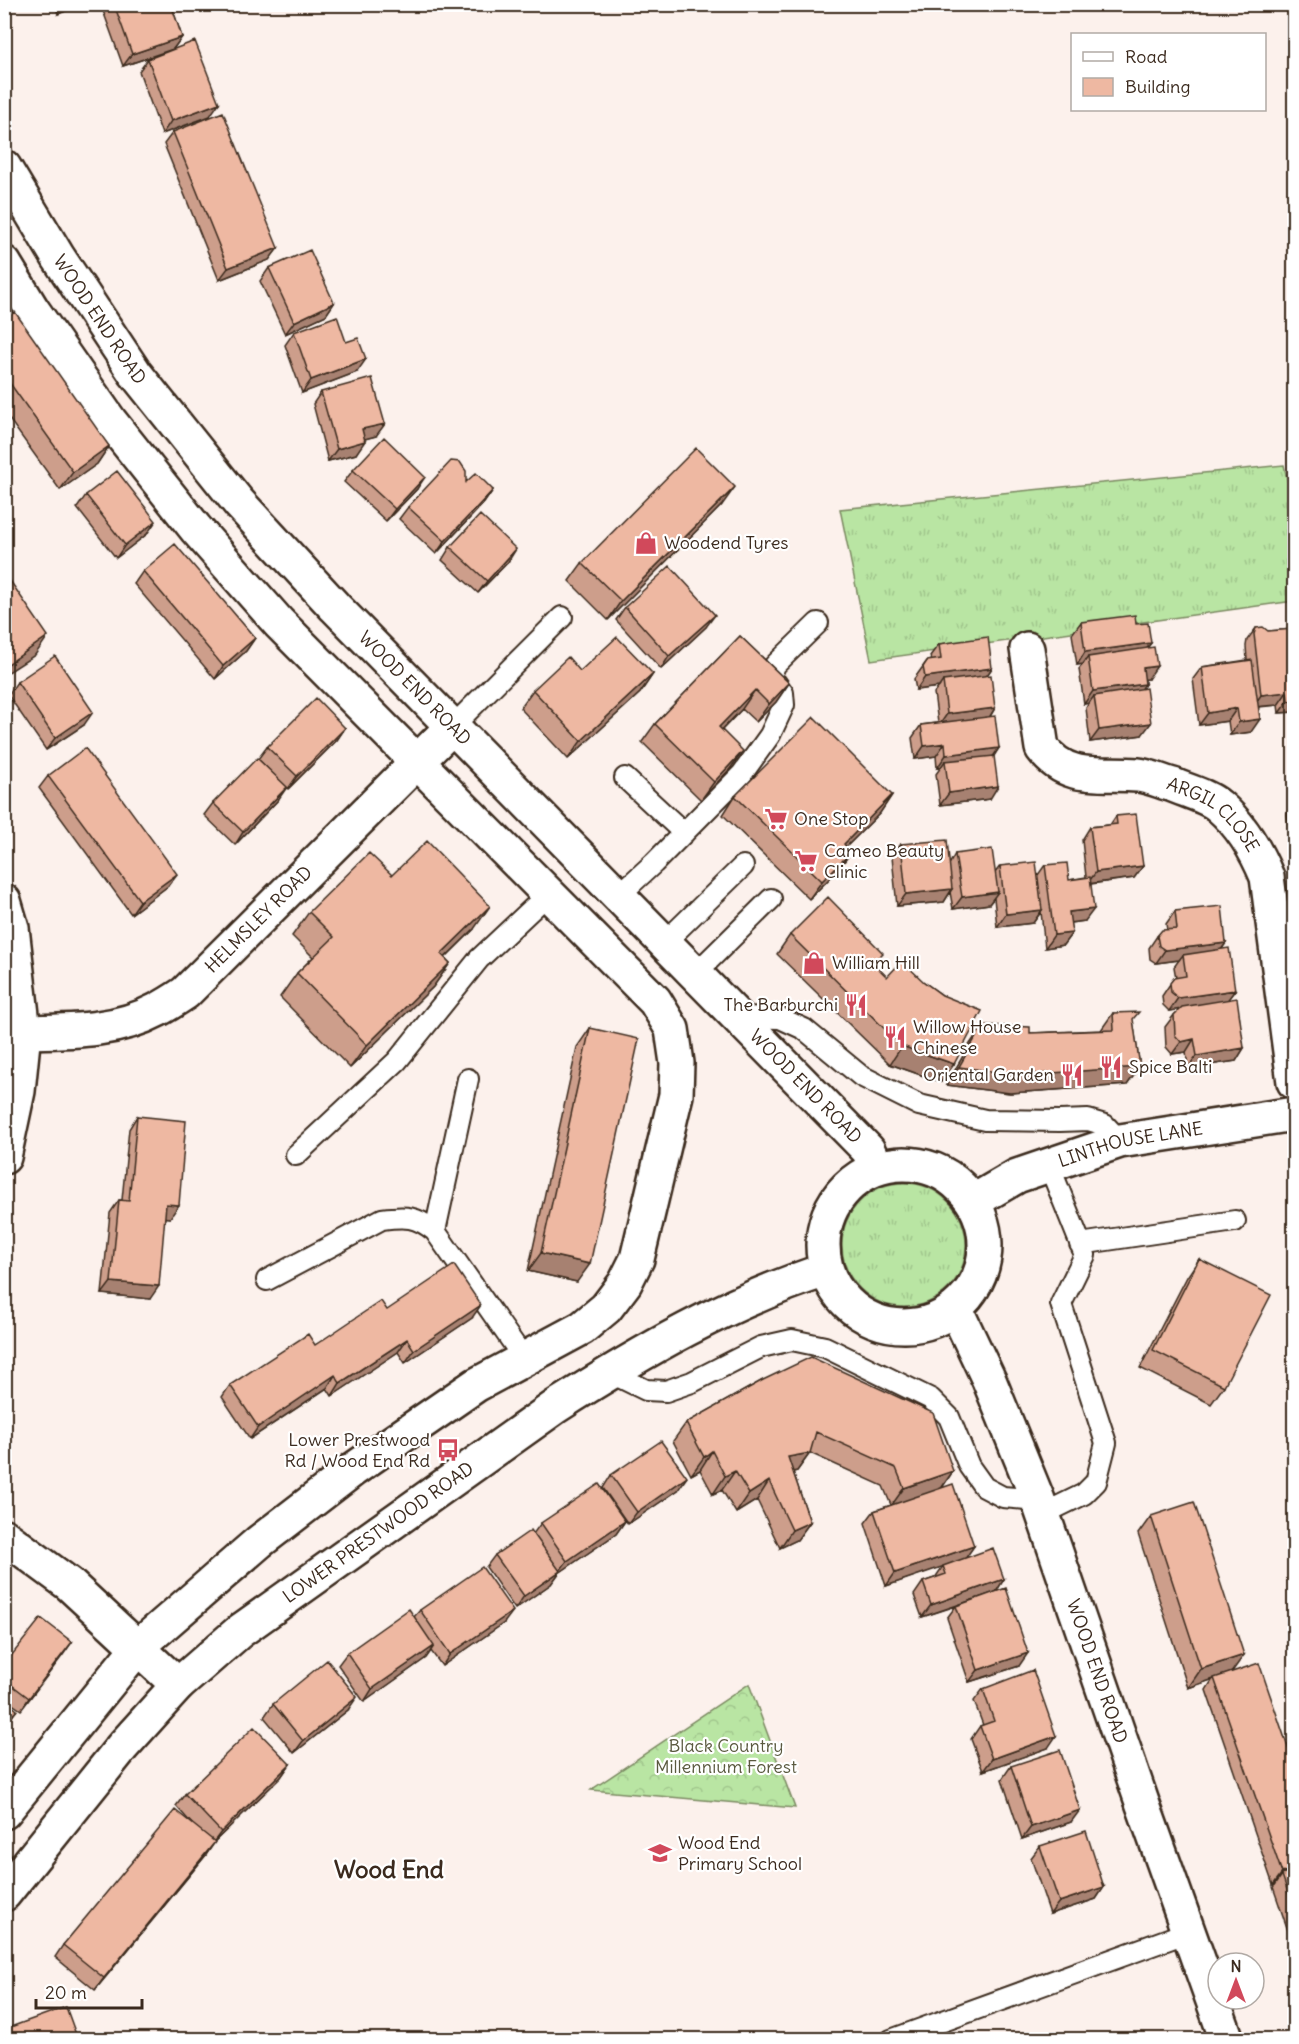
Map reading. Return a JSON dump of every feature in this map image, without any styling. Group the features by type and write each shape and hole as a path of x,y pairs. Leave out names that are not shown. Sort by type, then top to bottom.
{"street":[{"name":"WOOD END ROAD","path":"4,166 58,257 135,373 232,493 334,607 868,1150 876,1167"},
{"path":"4,263 32,309 110,421 196,529 279,623 654,1001 672,1029 677,1063 676,1095 637,1259 626,1282 606,1308 582,1328 476,1385 354,1468 259,1542 139,1646 4,1812"},
{"name":"ARGIL CLOSE","path":"1027,649 1042,748 1050,759 1069,771 1141,775 1193,793 1217,805 1246,836 1267,877 1294,1082"},
{"name":"HELMSLEY ROAD","path":"24,1032 81,1031 118,1025 155,1011 185,993 453,726"},
{"path":"4,901 12,928 24,1032 18,1091 4,1157"},
{"name":"LINTHOUSE LANE","path":"974,1201 1017,1176 1120,1141 1294,1114"},
{"path":"914,1165 939,1173 959,1185 974,1201 983,1228 985,1251 980,1276 956,1310 927,1324 907,1327 882,1324 859,1314 841,1298 826,1270 823,1256 823,1233 829,1212 839,1196 855,1180 876,1167 914,1165"},
{"name":"LOWER PRESTWOOD ROAD","path":"4,1894 122,1747 178,1685 240,1631 555,1407 609,1372 724,1310 786,1282 826,1270"},
{"name":"WOOD END ROAD","path":"956,1310 989,1380 1040,1507 1227,2040"},
{"path":"4,1536 69,1584 139,1646 178,1685"}],"lane":[{"path":"453,726 562,617"},
{"path":"619,895 742,774 770,735 784,705 783,693 771,676 775,665 818,623"},
{"path":"625,778 684,833"},
{"path":"665,942 743,866"},
{"path":"296,1155 397,1061 479,959 548,894"},
{"path":"696,973 771,899"},
{"path":"738,1017 780,1018 804,1029 861,1076 919,1105 984,1120 1088,1119 1105,1125 1120,1141"},
{"path":"435,1231 468,1080"},
{"path":"609,1372 646,1390 666,1391 693,1382 761,1347 792,1340 825,1347 932,1399 949,1417 969,1466 984,1487 1003,1497 1040,1507 1084,1494 1096,1482 1106,1443 1061,1304 1085,1256 1049,1166"},
{"path":"267,1280 382,1219 403,1216 422,1221 435,1231 525,1360"},
{"path":"1080,1244 1235,1221"},
{"path":"891,2040 1188,1932"}],"green space":[{"path":"1284,465 1294,510 1294,601 871,660 840,509"},
{"path":"904,1183 928,1187 948,1201 962,1221 966,1245 962,1269 948,1289 928,1303 904,1307 880,1303 860,1289 846,1269 842,1245 846,1221 860,1201 880,1187"},
{"name":"Black Country Millennium Forest","path":"749,1684 795,1808 591,1790"}],"building":[{"path":"114,4 171,4 182,37 132,54"},
{"path":"195,41 219,103 171,121 148,59"},
{"path":"223,112 278,248 228,268 173,132"},
{"path":"310,250 334,303 294,322 269,268"},
{"path":"15,312 109,446 73,472 4,375 4,319"},
{"path":"337,316 346,342 358,338 366,359 311,380 294,332"},
{"path":"372,378 385,424 362,429 365,441 337,449 321,392"},
{"path":"384,437 425,477 395,509 353,470"},
{"name":"Woodend Tyres","path":"696,448 735,487 621,601 582,563"},
{"path":"451,461 460,462 466,471 466,482 476,473 493,490 445,541 408,507"},
{"path":"117,471 156,521 125,545 86,495"},
{"path":"480,515 516,549 487,581 450,547"},
{"path":"175,544 255,638 223,666 143,571"},
{"path":"670,566 715,615 669,656 625,607"},
{"path":"4,572 48,636 5,666 4,665"},
{"path":"1135,615 1136,624 1148,623 1151,643 1085,652 1081,622"},
{"path":"1263,627 1268,631 1294,629 1294,700 1288,701 1287,692 1261,695 1254,634 1256,628"},
{"path":"740,636 789,683 769,704 755,690 719,727 743,751 714,782 655,724"},
{"path":"617,637 653,674 581,741 533,690 568,657 580,671"},
{"path":"988,637 992,668 925,677 923,667 927,661 941,659 939,644"},
{"path":"1154,647 1157,666 1143,668 1145,684 1093,691 1088,657"},
{"path":"55,656 93,712 55,738 17,682"},
{"path":"1252,660 1260,719 1239,722 1237,708 1208,713 1202,667"},
{"path":"991,675 995,708 947,714 943,681"},
{"path":"1146,688 1151,723 1099,730 1094,696"},
{"path":"316,698 345,728 297,776 267,747"},
{"path":"995,716 999,748 946,755 945,743 924,746 921,725"},
{"path":"814,717 892,795 844,844 851,852 822,881 735,796"},
{"path":"85,748 177,874 140,901 48,776"},
{"path":"994,756 998,786 949,793 945,761"},
{"path":"257,758 287,787 243,832 213,803"},
{"path":"1136,814 1143,866 1096,872 1090,827 1117,824 1116,816"},
{"path":"947,840 952,889 906,894 901,844"},
{"path":"427,841 490,906 441,954 450,963 367,1045 297,973 334,937 309,912 369,853 392,875"},
{"path":"992,849 998,892 962,897 955,854"},
{"path":"1036,862 1042,910 1006,914 1000,866"},
{"path":"1067,863 1069,880 1090,877 1094,909 1069,912 1072,933 1054,935 1045,865"},
{"path":"828,897 883,953 873,963 887,977 902,961 942,995 982,1011 954,1064 902,1046 790,935"},
{"path":"1222,906 1226,943 1165,950 1159,946 1157,936 1162,930 1177,929 1175,911"},
{"path":"1229,948 1235,990 1178,998 1171,992 1170,983 1174,978 1186,976 1183,955"},
{"path":"1237,998 1244,1048 1197,1056 1194,1039 1181,1042 1175,1035 1174,1015 1182,1007"},
{"path":"1139,1012 1133,1019 1140,1067 1022,1075 959,1067 983,1025 1030,1027 1030,1033 1114,1030 1113,1013"},
{"path":"590,1028 639,1039 590,1264 541,1253"},
{"path":"137,1116 186,1121 179,1205 166,1204 159,1286 111,1282 119,1200 129,1201"},
{"path":"1199,1259 1271,1295 1224,1386 1153,1350"},
{"path":"454,1265 481,1305 414,1350 407,1339 340,1383 335,1375 258,1427 230,1385 308,1334 315,1345 381,1301 387,1310"},
{"path":"811,1357 933,1413 953,1471 904,1488 896,1468 816,1432 810,1453 788,1457 810,1522 792,1530 769,1481 749,1494 735,1471 725,1476 712,1451 704,1457 686,1423 763,1380"},
{"path":"661,1441 687,1477 637,1512 611,1475"},
{"path":"599,1484 625,1521 567,1561 541,1523"},
{"path":"953,1484 974,1546 895,1573 874,1511"},
{"path":"1194,1502 1244,1655 1201,1669 1151,1516"},
{"path":"531,1530 560,1571 524,1596 495,1555"},
{"path":"993,1548 1004,1579 931,1605 923,1582 946,1574 943,1566"},
{"path":"482,1567 513,1611 450,1654 420,1610"},
{"path":"1006,1588 1028,1653 978,1670 956,1606"},
{"path":"409,1609 434,1646 372,1689 347,1653"},
{"path":"41,1618 72,1642 29,1698 4,1679 4,1665"},
{"path":"327,1660 357,1697 303,1741 273,1704"},
{"path":"1259,1663 1294,1765 1294,1869 1282,1873 1214,1678"},
{"path":"1033,1670 1056,1736 992,1759 980,1726 994,1721 983,1689"},
{"path":"4,1699 17,1710 4,1724"},
{"path":"254,1727 290,1764 221,1832 185,1794"},
{"path":"1060,1750 1080,1810 1031,1827 1011,1766"},
{"path":"175,1810 215,1842 104,1978 63,1945"},
{"path":"1086,1831 1104,1887 1059,1902 1040,1846"},
{"path":"1294,1870 1294,1910 1282,1875"},
{"path":"66,2007 78,2040 9,2040 5,2029"},
{"path":"806,2034 808,2040 787,2040"}],"place":[{"name":"Woodend Tyres","path":"646,543"},
{"name":"One Stop","path":"776,819"},
{"name":"Cameo Beauty Clinic","path":"806,861"},
{"name":"William Hill","path":"814,963"},
{"name":"The Barburchi","path":"856,1005"},
{"name":"Willow House Chinese","path":"895,1037"},
{"name":"Spice Balti","path":"1111,1067"},
{"name":"Oriental Garden","path":"1072,1075"},
{"name":"Lower Prestwood Rd / Wood End Rd","path":"448,1450"},
{"name":"Wood End Primary School","path":"660,1853"}],"district":[{"name":"Wood End","path":"389,1870"}]}
